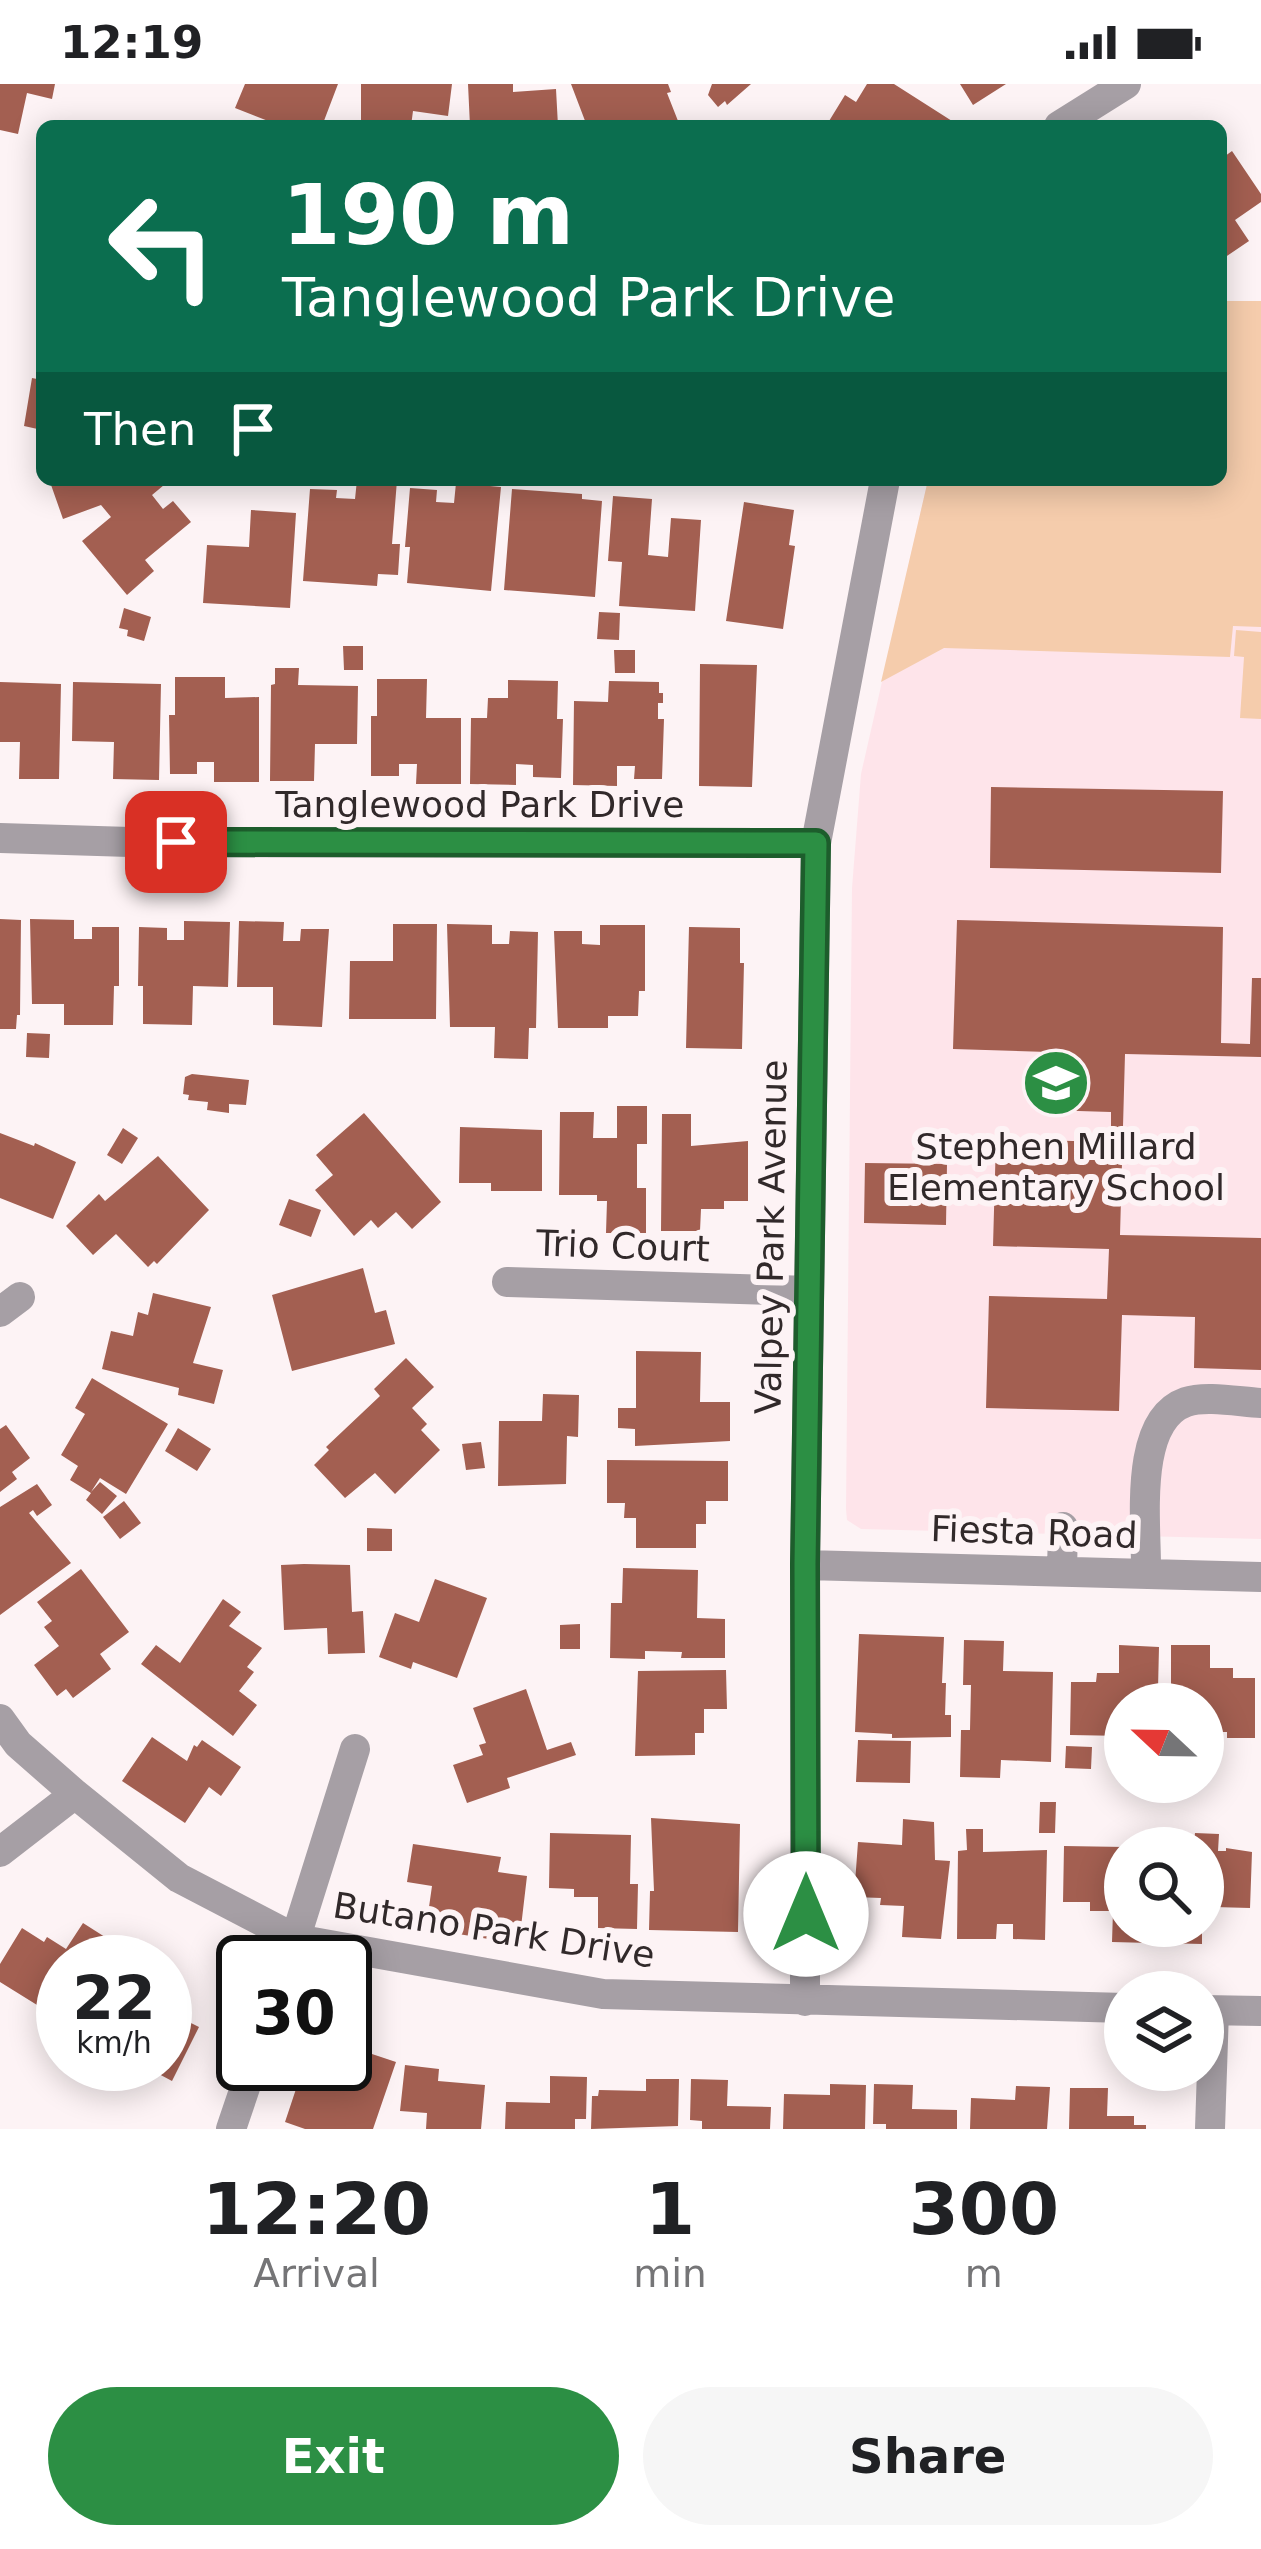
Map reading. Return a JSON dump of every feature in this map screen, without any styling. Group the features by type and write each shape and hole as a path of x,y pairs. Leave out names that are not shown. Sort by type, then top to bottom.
{"street":[{"path":"1069,120 1126,84"},
{"name":"Valpey Park Avenue","path":"806,2001 805,1564 816,843 884,486"},
{"name":"Tanglewood Park Drive","path":"0,838 816,843"},
{"name":"Trio Court","path":"507,1282 809,1291"},
{"path":"1146,1574 1149,1445 1160,1419 1188,1401 1261,1402"},
{"path":"1062,1571 1063,1527"},
{"name":"Fiesta Road","path":"805,1564 1261,1576"},
{"name":"Butano Park Drive","path":"0,1719 18,1744 179,1878 268,1935"},
{"path":"297,1935 355,1749"},
{"path":"0,1852 75,1794"},
{"name":"Butano Park Drive","path":"372,1961 603,1994 1104,2008"},
{"path":"1224,2010 1261,2011"},
{"path":"231,2129 244,2091"},
{"path":"1210,2091 1210,2129"}],"shaded area":[{"name":"Stephen Millard Elementary School","path":"1227,301 1261,301 1261,1539 861,1529 847,1520 852,888 861,774 927,486 1227,486"},
{"path":"1227,301 1261,301 1261,627 1233,626 1230,657 944,648 881,682 927,486 1227,486"},
{"path":"1236,630 1261,632 1261,719 1240,718 1244,657 1234,656"}],"building":[{"path":"0,84 55,84 52,99 27,93 18,134 0,130"},
{"path":"245,84 338,84 324,120 266,120 235,108"},
{"path":"361,84 452,84 448,116 413,111 412,120 361,120"},
{"path":"468,84 513,84 513,92 556,89 558,120 470,120"},
{"path":"571,84 668,84 678,120 585,120"},
{"path":"712,84 751,84 718,107 708,95"},
{"path":"867,84 894,84 950,120 830,120 845,95 856,102"},
{"path":"960,84 1006,84 973,105"},
{"path":"1232,151 1261,194 1261,202 1235,220 1249,241 1227,256 1227,155"},
{"path":"32,378 36,379 36,429 24,426"},
{"path":"51,486 163,486 152,495 163,509 173,501 191,522 145,560 154,571 127,595 82,541 111,517 101,505 63,519"},
{"path":"356,486 397,486 392,544 400,544 398,575 378,574 377,586 303,581 310,489 337,490 336,498 355,499"},
{"path":"456,486 501,487 491,591 407,583 410,488 437,490 436,502 454,503"},
{"path":"512,489 582,494 582,499 602,501 595,597 504,590"},
{"path":"613,496 652,499 648,555 668,557 671,518 701,520 695,611 619,606 622,562 608,561"},
{"path":"744,502 794,510 789,545 795,546 783,629 726,621"},
{"path":"251,510 296,513 290,608 203,603 207,545 249,547"},
{"path":"124,608 151,617 144,641 119,628"},
{"path":"599,612 620,613 619,640 597,639"},
{"path":"343,646 363,646 363,670 344,670"},
{"path":"614,650 635,650 635,673 615,673"},
{"path":"700,664 757,665 752,787 699,786"},
{"path":"275,668 299,668 298,685 358,686 357,744 315,744 314,781 270,781"},
{"path":"175,677 225,677 225,698 259,697 259,782 214,782 214,762 197,762 197,774 170,774 169,715 175,715"},
{"path":"377,679 427,679 426,718 461,718 461,784 416,784 417,764 399,764 399,776 371,776 371,716 377,716"},
{"path":"508,680 558,681 557,719 563,719 561,778 533,777 533,765 516,764 516,785 470,784 471,718 487,718 488,698 508,698"},
{"path":"609,681 659,682 663,703 658,703 658,719 664,719 662,779 634,779 635,766 617,766 617,786 573,785 574,701 608,702"},
{"path":"0,682 61,684 59,779 19,779 20,742 0,742"},
{"path":"73,682 161,684 159,780 113,779 114,742 72,741"},
{"path":"991,787 1223,791 1221,873 990,868"},
{"path":"0,919 21,920 16,1029 0,1029"},
{"path":"30,919 74,920 74,939 92,939 92,927 119,927 119,986 114,986 113,1025 64,1025 64,1004 32,1004"},
{"path":"957,920 1223,927 1221,1043 1250,1044 1252,978 1261,978 1261,1057 1125,1054 1120,1235 1261,1238 1261,1370 1194,1368 1195,1317 1122,1315 1119,1411 986,1408 989,1296 1107,1299 1109,1249 993,1246 996,1139 1111,1142 1111,1112 1046,1110 1048,1052 953,1049"},
{"path":"184,921 230,922 228,987 193,986 192,1025 143,1024 139,927 167,928 167,940 184,940"},
{"path":"239,921 284,922 283,941 300,941 301,929 329,929 322,1027 273,1025 273,987 237,987"},
{"path":"393,924 437,924 436,1019 349,1019 350,961 393,961"},
{"path":"447,924 492,925 492,944 509,944 510,931 538,932 536,1028 529,1028 528,1059 494,1058 495,1027 450,1027"},
{"path":"600,925 645,925 645,991 639,991 638,1016 608,1016 608,1028 558,1028 554,931 582,931 582,944 600,945"},
{"path":"689,927 740,928 742,1049 686,1048"},
{"path":"27,1033 50,1034 49,1058 26,1057"},
{"path":"185,1077 249,1080 246,1105 229,1104 229,1113 207,1110 208,1102 188,1100 189,1095 183,1094"},
{"path":"617,1106 647,1106 647,1144 637,1144 637,1188 646,1188 646,1233 606,1233 607,1201 597,1201 597,1195 559,1195 560,1112 594,1112 593,1138 617,1138"},
{"path":"364,1113 441,1202 412,1229 396,1212 378,1228 371,1220 354,1236 315,1190 333,1175 316,1155"},
{"path":"662,1114 691,1114 691,1146 748,1141 748,1201 724,1201 724,1209 701,1209 700,1231 661,1231"},
{"path":"460,1127 542,1130 542,1191 491,1191 491,1183 459,1183"},
{"path":"123,1128 138,1138 122,1164 107,1155"},
{"path":"0,1133 76,1162 53,1219 0,1198"},
{"path":"158,1156 209,1210 157,1264 154,1261 148,1267 116,1234 93,1255 66,1226 99,1194 105,1201"},
{"path":"865,1163 947,1164 946,1225 864,1223"},
{"path":"289,1199 321,1210 311,1237 279,1225"},
{"path":"363,1268 375,1313 386,1310 395,1344 292,1371 272,1295"},
{"path":"153,1293 211,1307 193,1363 223,1370 214,1404 178,1395 179,1388 102,1369 111,1331 133,1336 138,1312 148,1315"},
{"path":"636,1351 701,1352 700,1402 730,1402 730,1441 635,1446 635,1429 618,1428 618,1408 636,1408"},
{"path":"406,1358 434,1387 412,1408 427,1424 421,1430 440,1450 395,1494 375,1473 345,1498 314,1465 329,1450 326,1447 380,1396 374,1389"},
{"path":"92,1378 168,1424 126,1494 100,1478 91,1492 100,1482 117,1496 102,1514 86,1500 91,1493 70,1480 78,1466 61,1455 85,1414 75,1408"},
{"path":"543,1394 579,1395 578,1437 567,1436 566,1484 498,1486 499,1421 542,1421"},
{"path":"6,1425 30,1458 12,1472 17,1479 0,1492 0,1429"},
{"path":"178,1428 211,1449 197,1471 165,1451"},
{"path":"481,1442 485,1468 466,1470 462,1444"},
{"path":"607,1460 728,1461 728,1501 706,1501 706,1524 696,1524 696,1548 636,1548 636,1518 624,1518 625,1503 607,1503"},
{"path":"37,1484 52,1505 37,1516 33,1510 29,1513 71,1563 0,1615 0,1507"},
{"path":"124,1501 141,1523 120,1539 103,1517"},
{"path":"367,1528 392,1529 392,1551 367,1551"},
{"path":"281,1565 350,1565 352,1612 363,1611 365,1653 328,1654 327,1628 284,1630"},
{"path":"623,1568 698,1570 697,1618 725,1619 725,1658 681,1658 682,1652 645,1651 645,1659 610,1658 611,1603 622,1603"},
{"path":"81,1569 129,1632 100,1654 111,1669 73,1698 66,1689 57,1696 34,1665 59,1646 44,1627 52,1621 37,1602"},
{"path":"435,1579 487,1598 457,1678 413,1662 411,1669 379,1657 395,1613 419,1622"},
{"path":"223,1599 241,1612 229,1626 262,1648 247,1667 254,1672 239,1691 257,1705 233,1736 141,1664 156,1645 180,1663"},
{"path":"580,1624 580,1649 560,1649 560,1625"},
{"path":"859,1634 944,1637 942,1683 946,1683 945,1715 951,1715 951,1737 892,1738 892,1734 855,1732"},
{"path":"964,1640 1004,1641 1003,1671 1053,1672 1051,1762 1001,1760 1000,1778 960,1777 961,1730 970,1730 971,1685 963,1685"},
{"path":"1119,1645 1159,1647 1158,1683 1104,1683 1104,1736 1070,1735 1071,1682 1096,1682 1097,1673 1119,1673"},
{"path":"1171,1645 1210,1645 1210,1668 1233,1668 1233,1678 1255,1678 1255,1738 1227,1738 1224,1683 1171,1683"},
{"path":"726,1670 727,1709 704,1709 704,1733 695,1733 695,1755 635,1756 638,1671"},
{"path":"526,1689 547,1750 571,1742 576,1755 507,1778 510,1788 467,1803 453,1765 483,1755 479,1745 486,1743 473,1708"},
{"path":"152,1737 187,1761 194,1745 202,1740 241,1767 221,1796 209,1787 185,1823 122,1781"},
{"path":"858,1740 911,1741 910,1783 856,1782"},
{"path":"1066,1746 1092,1747 1091,1769 1065,1768"},
{"path":"1040,1802 1056,1802 1055,1833 1039,1833"},
{"path":"651,1818 740,1824 738,1932 649,1930 650,1891 654,1891"},
{"path":"903,1819 934,1822 935,1860 950,1861 941,1939 902,1937 904,1906 880,1905 881,1898 854,1897 858,1842 902,1845"},
{"path":"966,1829 983,1829 983,1852 1047,1850 1045,1940 1013,1939 1013,1924 997,1924 996,1939 957,1939 958,1851 967,1850"},
{"path":"550,1833 631,1835 630,1884 638,1884 637,1929 598,1928 598,1897 574,1897 574,1889 549,1888"},
{"path":"413,1844 501,1857 498,1872 527,1876 519,1944 434,1930 437,1915 428,1914 432,1886 407,1882"},
{"path":"1064,1846 1104,1847 1104,1911 1090,1911 1090,1902 1063,1902"},
{"path":"1226,1848 1252,1852 1250,1908 1224,1907"},
{"path":"83,1923 102,1935 75,1935"},
{"path":"22,1928 36,1937 36,2004 0,1982 0,1964"},
{"path":"372,2054 396,2062 373,2129 305,2129 285,2122 295,2091 372,2091"},
{"path":"405,2065 439,2069 438,2081 485,2085 481,2129 426,2129 427,2113 400,2111"},
{"path":"550,2076 587,2077 586,2119 575,2119 575,2129 505,2129 506,2102 550,2103"},
{"path":"646,2079 679,2079 678,2126 591,2129 592,2096 598,2096 599,2090 646,2091"},
{"path":"691,2079 728,2080 727,2106 771,2107 770,2129 702,2129 702,2121 690,2120"},
{"path":"830,2084 866,2085 865,2129 783,2129 784,2094 830,2095"},
{"path":"874,2084 913,2085 912,2109 957,2110 957,2129 886,2129 886,2124 873,2124"},
{"path":"1016,2086 1050,2087 1047,2129 970,2129 971,2098 1015,2100"},
{"path":"1070,2088 1104,2088 1107,2116 1134,2116 1134,2125 1146,2125 1146,2129 1069,2129"}],"place":[{"name":"Stephen Millard Elementary School","path":"1056,1083"}],"route":[{"path":"176,842 816,843 805,1564 806,1914"}]}
